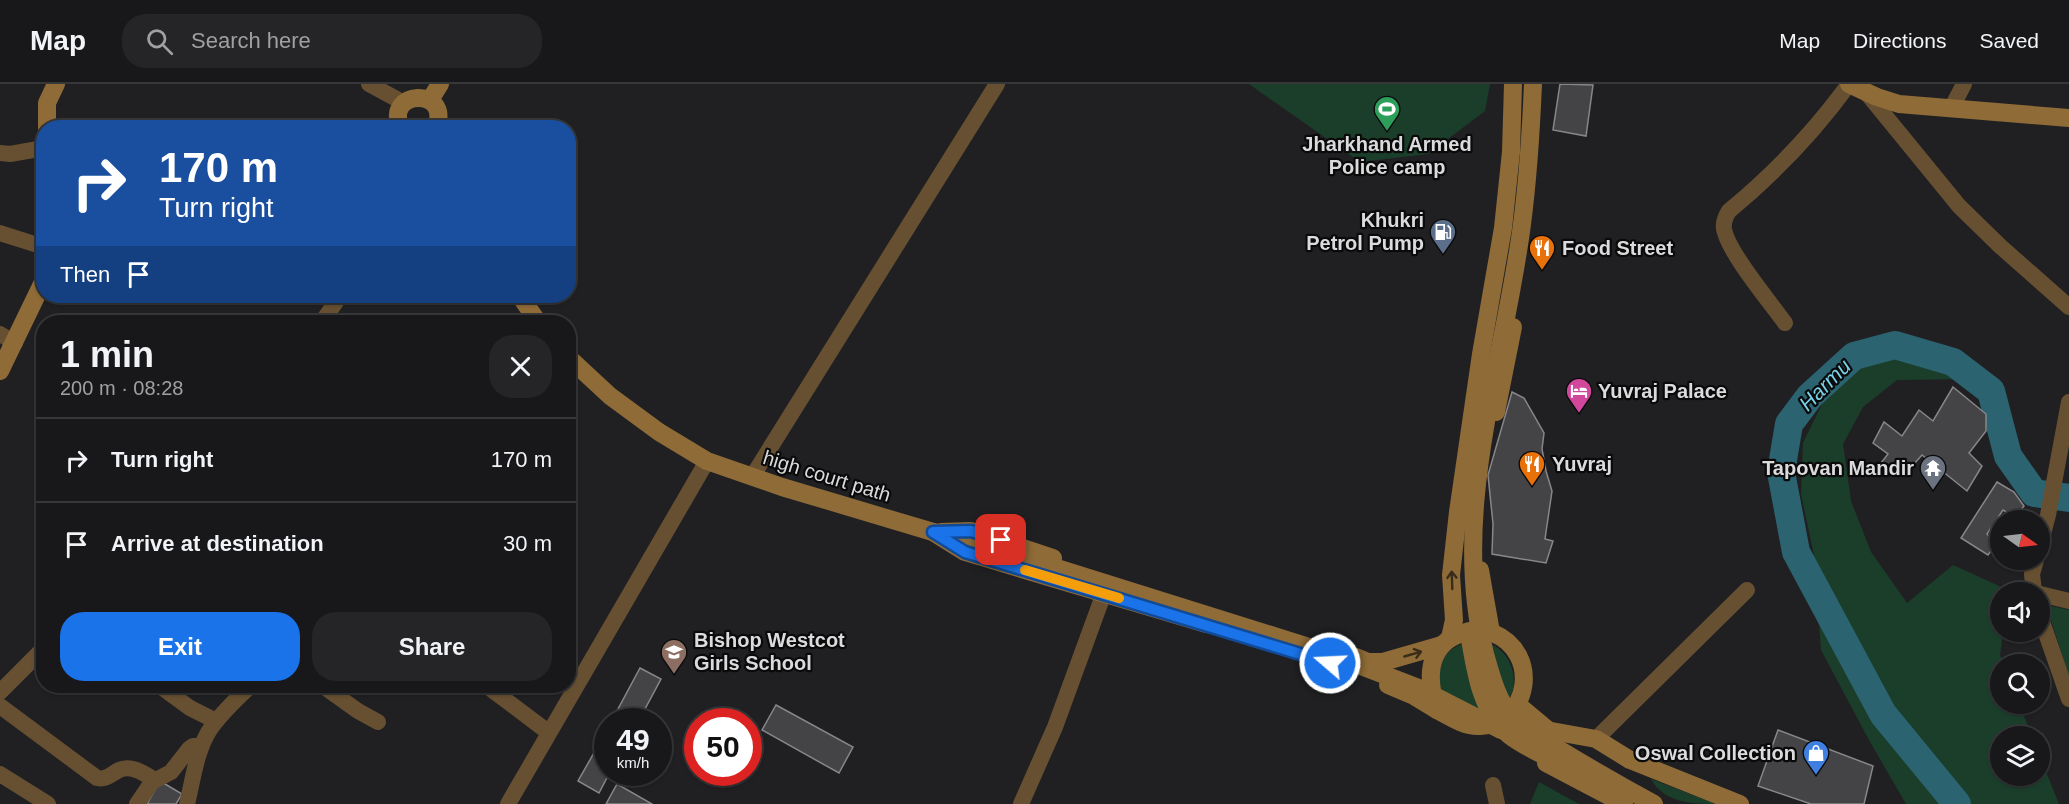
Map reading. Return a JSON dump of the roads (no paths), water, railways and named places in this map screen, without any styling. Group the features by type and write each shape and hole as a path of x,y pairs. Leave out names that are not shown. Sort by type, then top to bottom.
{"main road":[{"path":"47,120 47,103 56,84"},
{"path":"430,100 440,84"},
{"path":"1437,710 1430,688 1431,665 1446,642 1454,620 1451,575 1481,354 1503,228 1511,152 1513,84"},
{"path":"1508,734 1489,709 1474,662 1468,628 1465,522 1487,365 1509,248 1517,180 1522,84"},
{"path":"1533,84 1529,161 1522,224 1477,486 1473,536 1481,639 1494,683 1512,718 1532,733 1654,804"},
{"path":"1491,632 1479,567 1485,456 1503,380 1520,291 1533,200 1539,84"},
{"path":"1854,86 1899,104 2069,118"},
{"path":"399,120 398,116 404,103 417,97 430,100 438,112 439,120"},
{"path":"0,371 7,338 36,293"},
{"name":"high court path","path":"576,364 610,396 659,432 707,460 782,487 933,532"},
{"path":"933,532 971,531 1368,662 1383,662 1446,642 1470,630 1491,632 1510,643 1522,661 1525,683 1517,704 1501,720 1480,726 1458,722"},
{"path":"933,532 1038,562 1325,652 1421,689 1636,804"},
{"path":"933,532 965,552 1314,657 1376,679 1414,696 1458,722 1499,737 1624,804"},
{"path":"1517,704 1583,758 1665,804"},
{"path":"1546,730 1596,739 1630,760 1740,804"}],"street":[{"path":"369,84 404,103"},
{"path":"752,477 997,84"},
{"path":"1951,109 1964,84"},
{"path":"1785,323 1740,261 1726,236 1724,220 1729,211 1784,163 1854,86 1959,206 2069,307"},
{"path":"0,153 10,154 36,149"},
{"path":"0,233 36,244"},
{"path":"2049,510 2069,402"},
{"path":"576,684 707,460"},
{"path":"1596,739 1748,590"},
{"path":"1021,804 1055,728 1104,593"},
{"path":"2050,596 2069,601"},
{"path":"2049,642 2069,699"},
{"path":"0,692 36,656"},
{"path":"170,693 190,708 216,721"},
{"path":"187,804 201,746 216,721 243,693"},
{"path":"333,693 378,722"},
{"path":"496,693 548,732"},
{"path":"508,804 571,693"},
{"path":"0,706 97,778 105,779 119,770 129,768 155,780"},
{"path":"137,804 155,780 171,771 189,748 201,746"},
{"path":"0,774 48,804"},
{"path":"1493,785 1497,804"}],"waterway":[{"name":"Harmu","path":"1957,804 1883,714 1796,552 1781,472 1789,424 1810,396 1854,356 1895,345 1953,362 1991,391 2008,456 2034,493 2069,498"}],"place":[{"name":"Jharkhand Armed Police camp","path":"1387,132"},
{"name":"Khukri Petrol Pump","path":"1443,255"},
{"name":"Food Street","path":"1542,271"},
{"name":"Yuvraj Palace","path":"1579,414"},
{"name":"Yuvraj","path":"1532,487"},
{"name":"Tapovan Mandir","path":"1933,491"},
{"name":"Bishop Westcot Girls School","path":"674,675"},
{"name":"Oswal Collection","path":"1816,776"}]}
